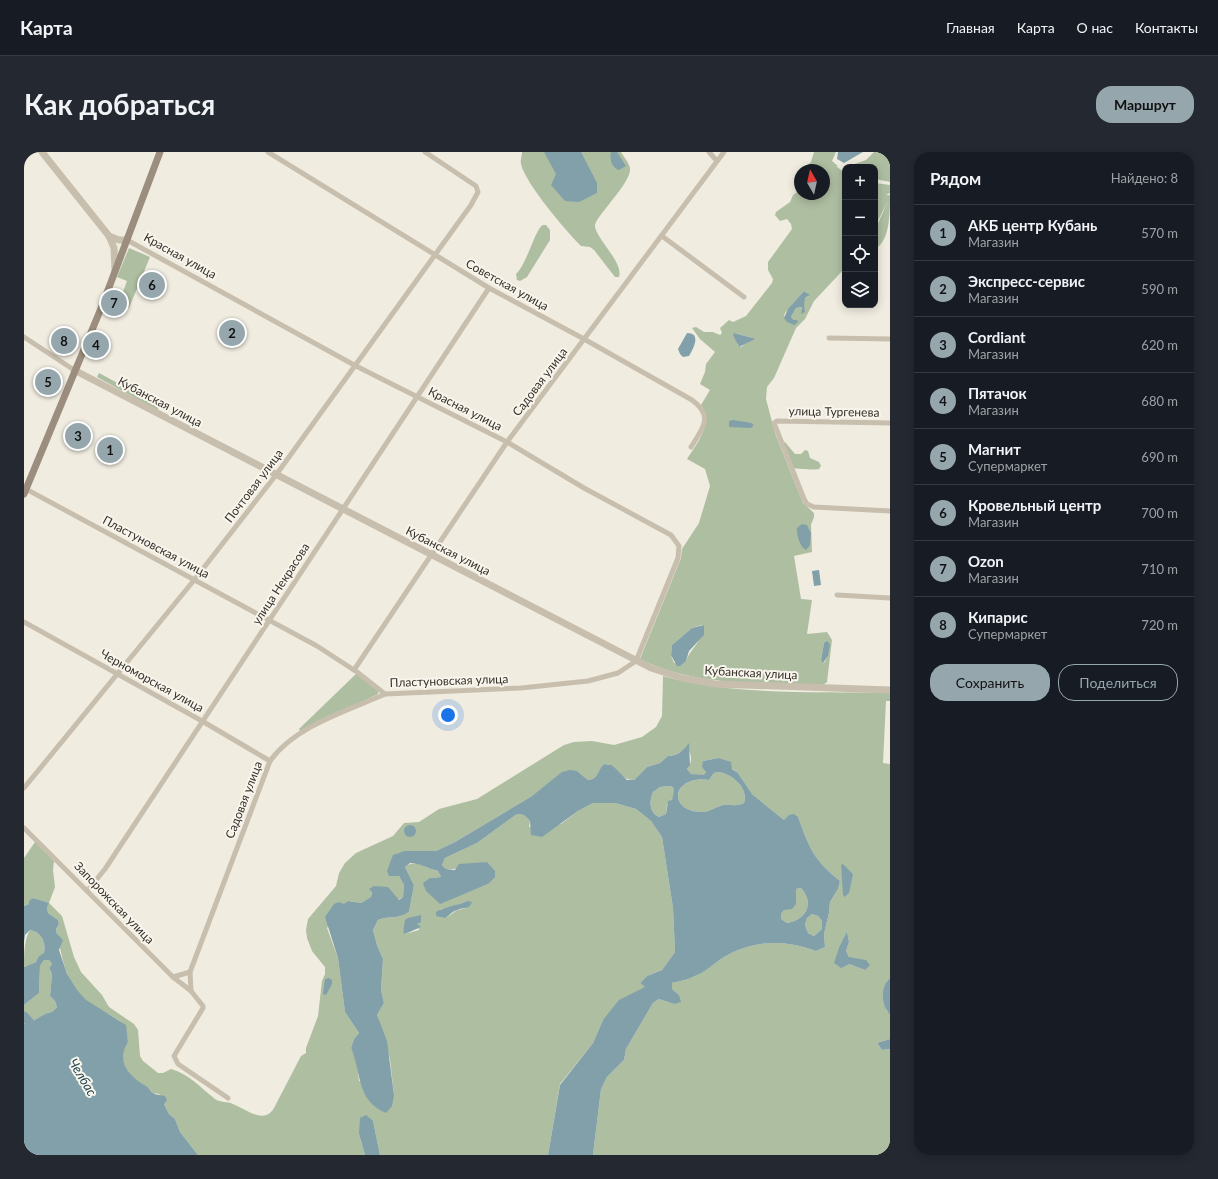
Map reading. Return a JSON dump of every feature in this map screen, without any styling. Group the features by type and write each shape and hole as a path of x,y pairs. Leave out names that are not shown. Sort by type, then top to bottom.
{"main road":[{"path":"25,490 115,272 160,152"}],"street":[{"path":"42,152 109,236 114,248 115,272"},
{"name":"Советская улица","path":"268,152 433,255 489,288 686,396 700,407 705,414 702,430 691,447"},
{"name":"Почтовая улица","path":"24,788 195,579 276,475 356,366 433,255 477,195 478,190 474,184 425,152"},
{"path":"709,152 717,161"},
{"name":"Садовая улица","path":"354,670 507,442 724,152"},
{"path":"109,236 119,240 127,240"},
{"path":"662,236 744,298"},
{"name":"Красная улица","path":"127,240 356,366 507,442 584,488 667,532 677,542 679,548 678,558 636,661"},
{"name":"улица Некрасова","path":"88,890 105,869 489,288"},
{"name":"Кубанская улица","path":"24,337 74,370 636,661 670,675 715,684 890,690"},
{"path":"829,338 890,339"},
{"name":"улица Тургенева","path":"890,423 777,421 774,423 804,499 810,506 890,511"},
{"name":"Пластуновская улица","path":"25,490 195,579 317,646 354,670 385,694 521,688 588,681 618,673 636,661"},
{"path":"837,595 890,598"},
{"name":"Черноморская улица","path":"24,622 202,721 270,761"},
{"name":"Садовая улица","path":"191,991 190,972 270,761 278,750 300,734 326,720 385,694"},
{"name":"Запорожская улица","path":"24,828 88,890 173,977 191,991"},
{"path":"173,977 190,972"},
{"path":"191,991 203,1008 176,1054 175,1059 178,1064 228,1098"}],"green space":[{"path":"522,152 621,152 628,162 630,168 629,174 626,182 601,214 595,225 599,236 617,264 619,277 615,277 594,250 590,247 581,246 547,206 524,172 521,162"},
{"path":"814,152 836,152 832,161 842,171 842,271 814,301 805,319 796,328 774,378 767,387 766,399 775,433 803,503 814,513 811,525 812,552 794,556 801,599 812,600 807,634 827,632 832,640 827,682 823,685 730,682 684,675 661,668 640,659 681,558 682,549 699,523 710,486 705,469 687,459 703,433 705,426 705,412 701,405 710,390 700,384 705,372 706,364 715,352 700,339 692,328 696,327 704,332 713,332 720,335 722,333 720,328 729,320 733,322 746,316 772,283 773,279 768,270 768,262 792,229 791,224 787,219 780,221 775,215 776,212 790,202 794,194 794,200 830,200 830,164 809,164 811,162","holes":["804,291 809,296 805,298 801,312 802,307 796,308 791,317 795,321 789,323 784,316 785,313","734,333 753,338 741,347 738,346","809,528 810,545 800,540 798,537","704,625 702,636 686,661 674,663 671,655 672,645 692,628","824,643 828,656 824,663 821,660"]},
{"path":"874,152 890,152 890,182 878,180 878,164 855,164 866,160"},
{"path":"878,183 890,185 890,193 886,195 890,195 888,226 884,240 878,247 878,223 888,201 878,220"},
{"path":"543,225 546,225 550,230 550,240 527,277 520,281 517,280 516,274 524,262 537,232"},
{"path":"129,248 150,257 129,308 119,303 127,281 117,277"},
{"path":"99,373 160,406 157,410 97,377"},
{"path":"785,442 795,454 801,454 805,450 808,451 810,458 819,462 821,466 819,469 793,468 783,443"},
{"path":"356,674 378,691 378,694 300,731 299,729"},
{"path":"663,676 717,687 746,690 890,693 890,701 886,701 883,763 890,764 890,978 887,981 886,1010 890,1015 890,1039 877,1043 882,1050 890,1049 890,1155 593,1155 601,1089 607,1077 624,1060 626,1049 653,1003 659,999 674,1004 679,995 672,989 672,983 692,977 702,972 735,951 758,944 792,944 816,951 825,947 824,934 830,902 838,889 840,881 818,860 813,853 798,817 784,820 752,794 738,773 718,758 703,761 706,772 704,776 691,774 687,769 691,758 690,752 686,746 683,750 674,755 668,756 660,763 647,767 634,780 624,777 612,765 604,764 594,778 588,780 577,771 547,785 532,796 455,842 436,851 405,851 399,876 404,885 403,897 398,900 393,894 372,892 371,897 361,903 348,901 327,928 338,958 345,1012 359,1033 354,1039 351,1048 357,1062 359,1081 394,1095 390,1059 377,1015 384,1003 381,990 383,959 373,930 378,920 397,917 409,912 414,885 405,867 417,864 438,871 441,877 430,878 458,896 488,884 487,862 461,868 446,869 442,865 445,858 477,843 517,814 524,815 530,821 529,827 561,824 578,811 593,803 615,803 636,809 651,821 662,837 673,908 675,952 662,970 647,976 640,983 646,987 603,1020 593,1043 560,1084 548,1155 380,1155 373,1121 359,1134 365,1155 198,1155 180,1132 175,1119 169,1114 159,1094 153,1093 148,1088 138,1083 131,1077 126,1069 122,1055 128,1042 125,1025 116,1018 86,1001 73,986 68,977 62,958 56,929 59,924 58,920 48,913 48,903 33,898 29,904 24,906 24,858 35,842 54,861 53,870 55,887 49,903 62,916 74,957 81,972 102,995 109,1007 134,1024 138,1030 140,1056 143,1061 158,1073 163,1073 171,1069 184,1074 217,1100 231,1103 260,1116 265,1115 270,1113 274,1108 301,1056 306,1053 306,1048 318,1016 325,967 312,951 307,938 306,930 308,919 336,886 339,873 345,863 356,853 393,836 404,823 419,822 439,809 477,799 564,745 574,742 592,741 614,745 642,737 656,727 662,716","holes":["841,865 853,874 843,895 844,891","467,901 467,908 457,910 446,918 440,909 451,908","417,924 419,930 405,934 403,930 406,926","847,931 849,942 846,951 849,957 865,970 849,964 840,945"]},
{"path":"714,773 724,773 734,779 742,787 745,797 744,803 736,805 723,805 702,812 691,810 683,806 679,801 678,794 681,788 687,783 696,780 709,780"},
{"path":"660,787 673,787 673,797 667,804 666,814 659,817 653,812 651,806 652,795 653,792"},
{"path":"801,888 807,899 808,905 806,910 799,918 787,923 781,919 781,914 795,895 796,889"},
{"path":"812,914 818,916 822,921 822,929 814,936 808,933 805,925 807,918"},
{"path":"30,930 38,933 44,942 44,954 38,957 36,962 24,967 25,942"},
{"path":"44,960 49,960 52,964 49,968 52,974 50,996 55,1001 57,1007 52,1012 24,1024 24,1005 39,993 40,966"}],"water":[{"path":"544,152 581,152 597,183 597,193 579,202 565,201 551,185 556,174"},
{"path":"611,152 617,152 626,166 619,170 617,169 611,160"},
{"path":"838,152 863,152 844,163 837,159"},
{"path":"804,291 810,295 805,298 805,312 801,314 802,307 796,308 791,317 798,322 794,325 787,322 784,318 788,309"},
{"path":"687,333 694,336 695,342 689,356 683,357 678,349"},
{"path":"734,333 755,339 739,347 733,335"},
{"path":"733,420 751,423 754,425 751,428 729,427 729,421"},
{"path":"802,524 807,525 811,533 810,545 806,550 800,543 797,534 797,528"},
{"path":"819,570 821,585 814,586 812,571"},
{"path":"704,625 704,635 689,651 686,661 680,666 677,666 671,655 672,645 692,628"},
{"path":"827,641 830,644 828,656 823,663 821,660 824,643"},
{"path":"689,743 690,765 687,769 691,774 704,775 706,772 702,767 703,761 718,758 731,762 732,769 738,773 752,794 784,820 789,815 794,814 798,817 813,853 818,860 840,881 838,889 830,902 824,934 825,947 816,951 792,944 758,944 735,951 703,972 672,983 672,989 679,995 681,1002 674,1004 659,999 653,1003 626,1049 624,1060 607,1077 601,1089 593,1155 548,1155 560,1085 593,1043 603,1020 619,1000 645,987 640,983 647,976 662,970 675,952 673,908 662,837 651,821 636,809 615,803 593,803 578,811 542,837 531,835 530,821 524,815 517,814 477,843 445,858 442,865 446,869 455,870 459,864 487,862 495,871 495,877 488,884 440,904 426,891 423,883 430,878 441,877 438,871 410,863 405,867 414,885 409,912 397,917 378,920 373,930 383,959 381,990 384,1003 377,1015 387,1041 394,1095 392,1106 386,1113 376,1108 369,1101 361,1085 351,1048 354,1039 359,1033 345,1012 338,958 325,917 334,904 339,902 344,904 348,901 361,903 371,897 372,892 369,889 374,886 388,887 399,900 403,897 404,885 399,876 389,876 387,871 393,855 405,851 436,851 455,842 532,796 562,772 570,770 577,771 588,780 596,776 604,764 612,765 627,780 634,780 647,767 660,763 668,756 678,754","holes":["714,773 724,773 734,779 742,787 745,797 744,803 736,805 723,805 702,812 691,810 683,806 679,801 678,794 681,788 687,783 696,780 709,780","660,787 673,787 674,791 672,800 668,801 666,814 659,817 653,812 651,799 653,792","801,888 805,894 808,905 803,915 794,921 787,923 781,919 781,914 784,910 792,909 796,904 796,889","812,914 818,916 822,921 822,929 814,936 808,933 805,925 807,918"]},
{"path":"410,825 414,827 416,831 414,835 410,837 406,835 404,831 406,827"},
{"path":"843,864 853,874 849,893 845,897 843,895 841,865"},
{"path":"33,898 49,903 47,907 48,913 58,920 59,924 56,929 57,934 63,940 59,950 67,974 77,990 86,1000 126,1025 128,1042 124,1049 123,1056 126,1068 135,1078 153,1093 165,1096 167,1100 164,1104 169,1114 175,1119 180,1132 198,1155 24,1155 24,1024 52,1012 57,1007 55,1001 50,996 52,974 49,968 52,964 49,960 44,960 40,966 39,993 24,1005 24,967 36,962 38,957 44,953 44,942 38,933 30,930 25,935 24,942 24,906 29,904 29,901"},
{"path":"467,901 472,902 469,906 454,911 446,918 436,916 436,912 439,910"},
{"path":"421,915 421,922 417,924 421,927 405,934 403,932 405,920"},
{"path":"847,931 849,942 846,951 849,957 866,960 870,965 865,970 849,964 841,968 834,963 840,945"},
{"path":"329,978 332,980 332,984 326,995 323,994 325,979"},
{"path":"890,978 890,1015 883,1001 883,991"},
{"path":"890,1039 890,1049 882,1050 877,1043"},
{"path":"366,1115 373,1121 380,1155 365,1155 359,1134 360,1118"}],"waterway":[{"name":"Челбас","path":"24,1016 38,1032"}],"place":[{"name":"Кровельный центр","path":"152,285"},
{"name":"Ozon","path":"114,303"},
{"name":"Экспресс-сервис","path":"232,333"},
{"name":"Кипарис","path":"64,341"},
{"name":"Пятачок","path":"96,345"},
{"name":"Магнит","path":"48,382"},
{"name":"Cordiant","path":"78,436"},
{"name":"АКБ центр Кубань","path":"110,450"}]}
